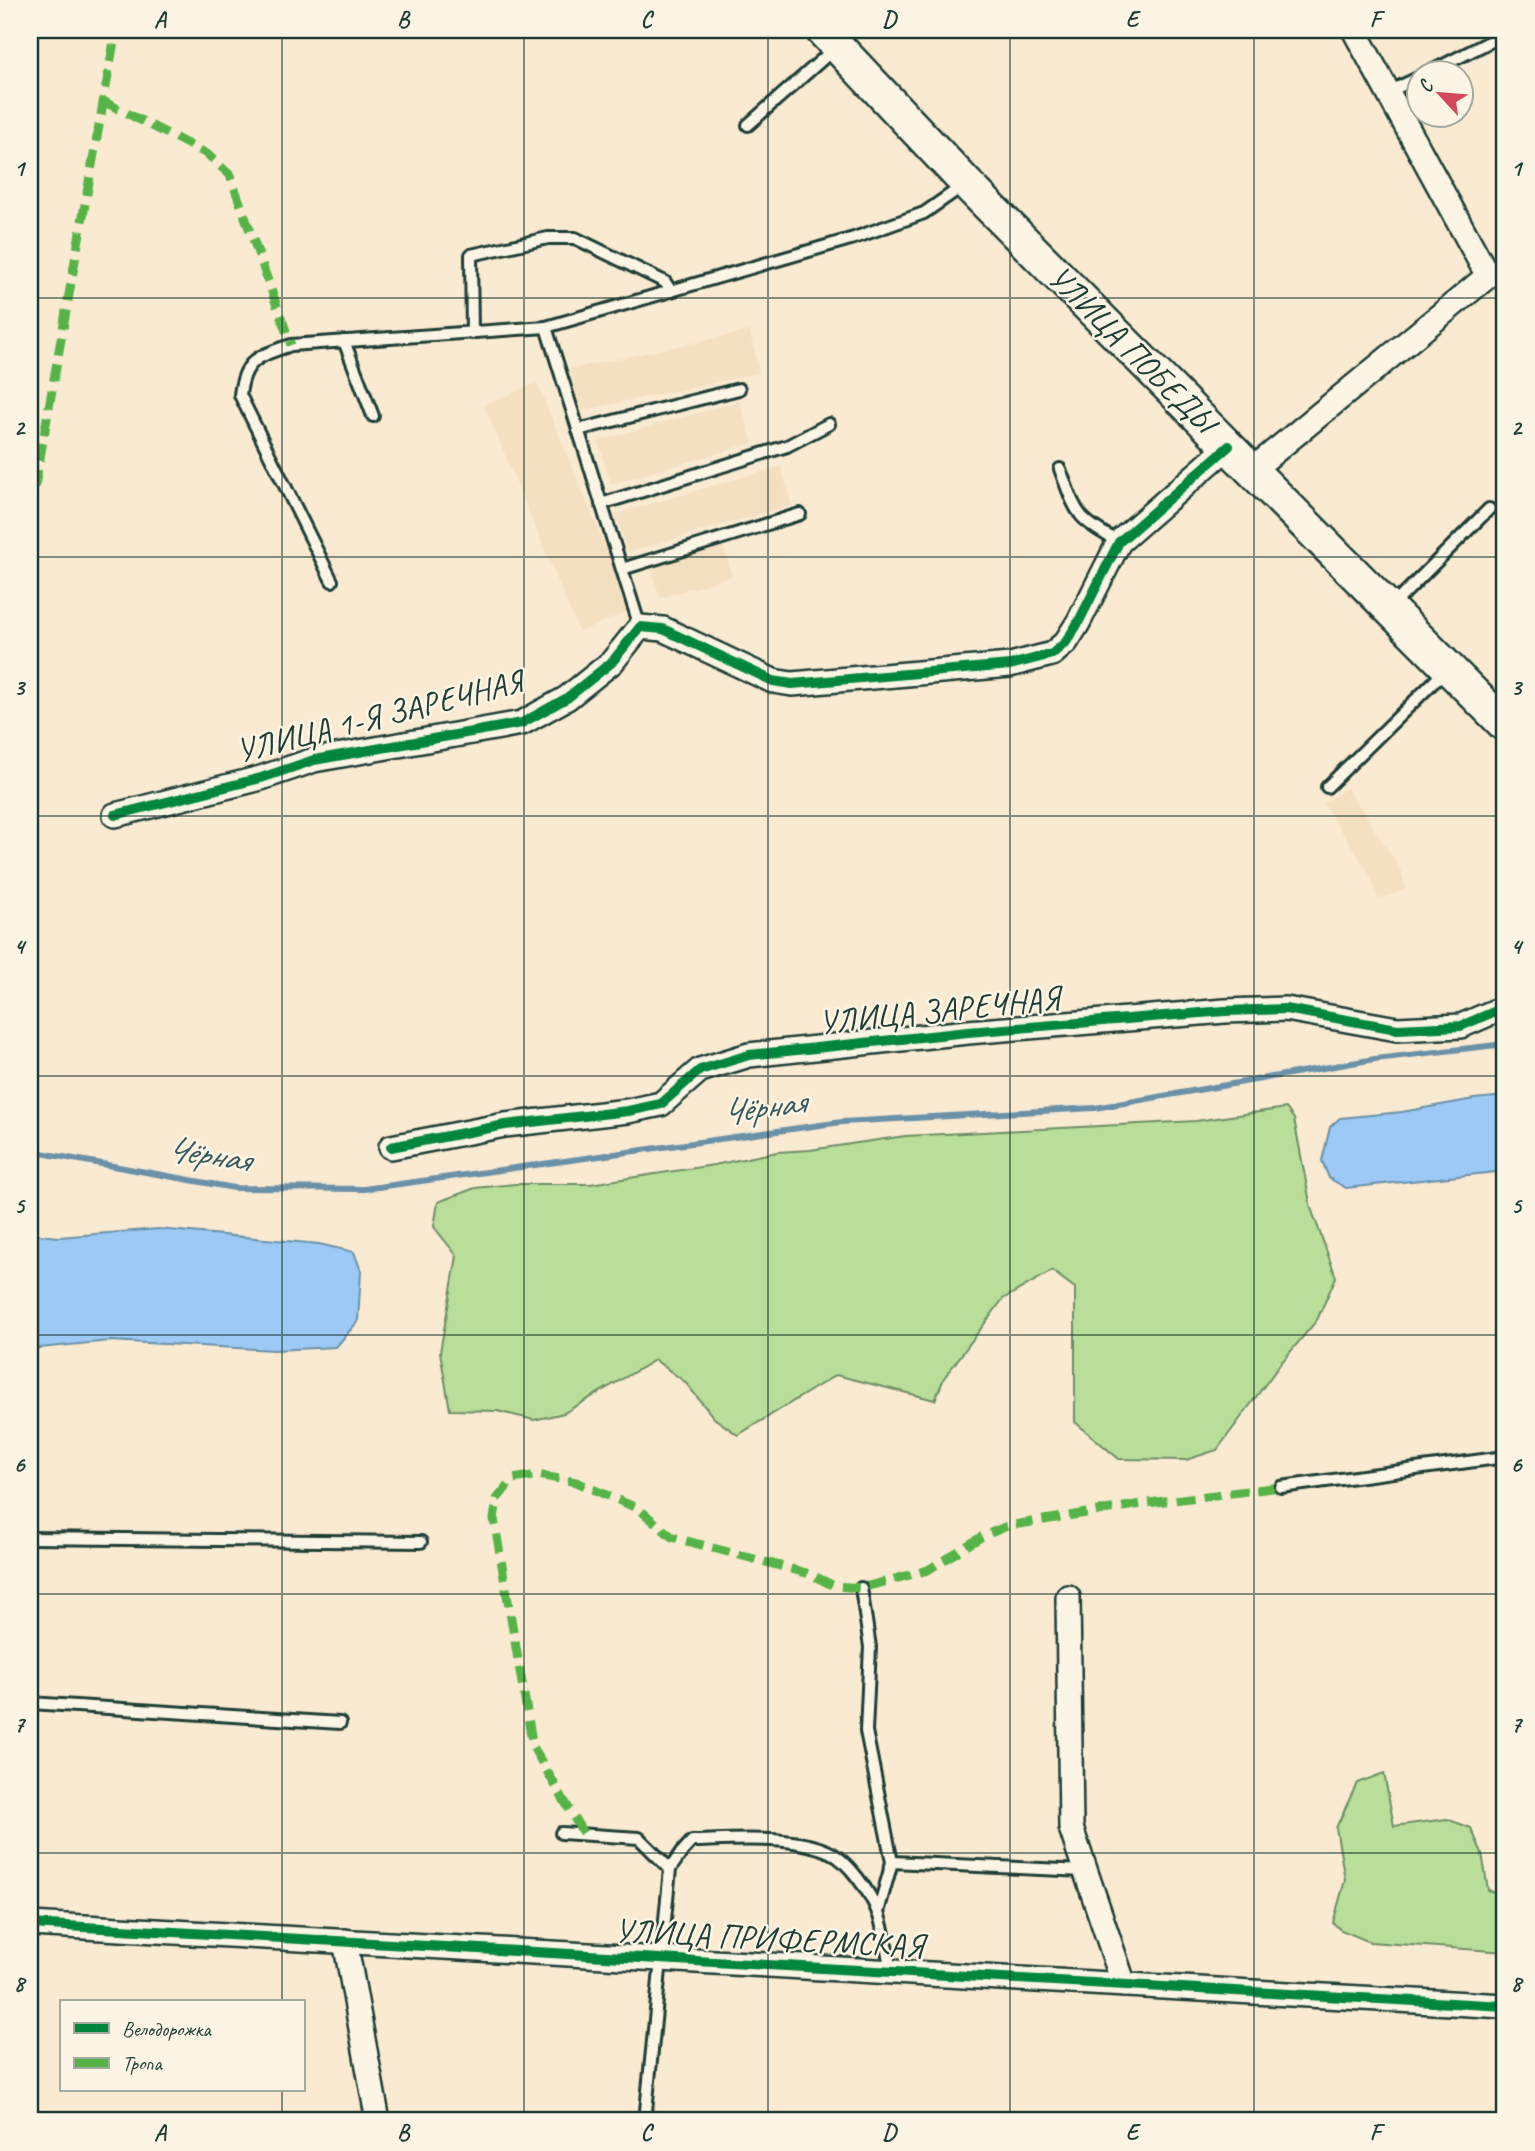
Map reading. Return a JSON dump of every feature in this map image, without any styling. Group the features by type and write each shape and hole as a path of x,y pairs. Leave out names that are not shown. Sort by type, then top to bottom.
{"street":[{"path":"1252,470 1488,276 1354,30"},
{"name":"УЛИЦА ПОБЕДЫ","path":"829,39 966,183 1505,725"},
{"path":"640,627 663,629 773,681 792,684 1010,665 1052,654 1066,642 1119,542 1229,446"},
{"name":"УЛИЦА 1-Я ЗАРЕЧНАЯ","path":"115,815 261,778 314,760 522,723 567,698 585,684 612,662 640,627"},
{"name":"УЛИЦА ЗАРЕЧНАЯ","path":"391,1147 505,1125 628,1111 661,1104 700,1070 749,1055 968,1032 1225,1011 1286,1009 1397,1029 1461,1026 1505,1007"},
{"path":"1068,1597 1071,1828 1124,1985"},
{"name":"УЛИЦА ПРИФЕРМСКАЯ","path":"30,1924 1505,2006"},
{"path":"345,1941 379,2121"}],"lane":[{"path":"1454,60 1505,34"},
{"path":"748,125 829,39"},
{"path":"1388,92 1406,83"},
{"path":"332,580 240,395 242,375 260,356 291,345 546,327 853,238 924,214 966,183"},
{"path":"472,332 471,255 548,238 575,238 665,282 671,291"},
{"path":"546,327 640,627"},
{"path":"344,341 373,416"},
{"path":"578,429 738,389"},
{"path":"601,504 787,446 829,424"},
{"path":"1060,469 1078,515 1091,527 1119,542"},
{"path":"1390,608 1489,509"},
{"path":"622,569 800,514"},
{"path":"1327,786 1449,667"},
{"path":"1281,1487 1505,1457"},
{"path":"30,1538 421,1542"},
{"path":"861,1588 870,1647 866,1731 892,1863 878,1912"},
{"path":"30,1703 340,1723"},
{"path":"561,1833 639,1838 670,1870"},
{"path":"645,2121 670,1870 692,1841 748,1840 801,1844 830,1851 864,1885 878,1912 891,1971"},
{"path":"892,1863 1087,1871"}],"shaded area":[{"path":"750,331 759,373 579,411 570,369"},
{"path":"537,383 632,610 579,632 484,405"},
{"path":"739,401 753,443 611,484 598,441"},
{"path":"781,466 792,505 628,552 616,514"},
{"path":"722,541 732,576 660,598 649,562"},
{"path":"1347,788 1400,868 1406,889 1378,899 1372,878 1323,803"}],"green space":[{"path":"1286,1108 1294,1119 1311,1208 1336,1277 1317,1320 1281,1363 1217,1450 1186,1460 1119,1459 1075,1422 1075,1288 1052,1271 1003,1299 944,1378 935,1400 836,1375 738,1435 714,1418 685,1382 655,1360 564,1413 534,1420 497,1411 450,1410 440,1352 457,1256 434,1227 438,1202 475,1188 515,1184 590,1184 714,1165 777,1152 810,1150 905,1136 1196,1121"},
{"path":"1384,1773 1394,1826 1447,1819 1471,1828 1482,1853 1488,1890 1505,1896 1505,1952 1370,1942 1341,1930 1333,1923 1345,1880 1336,1828 1357,1783"}],"water":[{"path":"1505,1096 1505,1171 1346,1188 1329,1178 1322,1161 1330,1127 1340,1118 1402,1112"},
{"path":"158,1229 319,1244 354,1252 361,1271 358,1321 336,1347 274,1350 110,1341 30,1349 30,1234 59,1237"}],"waterway":[{"name":"Чёрная","path":"30,1151 234,1188 364,1189 842,1122 1095,1108 1375,1059 1505,1044"}],"marked path":[{"path":"30,514 116,30"},
{"path":"103,101 207,154 230,175 291,345"},
{"path":"583,1833 533,1747 494,1519 497,1499 513,1479 538,1475 576,1482 639,1509 672,1537 810,1574 834,1586 861,1588 928,1570 981,1537 1007,1526 1148,1503 1281,1487"}],"cycle path":[{"path":"115,815 261,778 314,760 522,723 567,698 612,662 640,627 663,629 773,681 792,684 1010,665 1052,654 1066,642 1078,623 1119,542 1229,446"},
{"path":"391,1147 505,1125 628,1111 661,1104 700,1070 749,1055 968,1032 1225,1011 1286,1009 1397,1029 1461,1026 1505,1007"},
{"path":"30,1924 1505,2006"}]}
